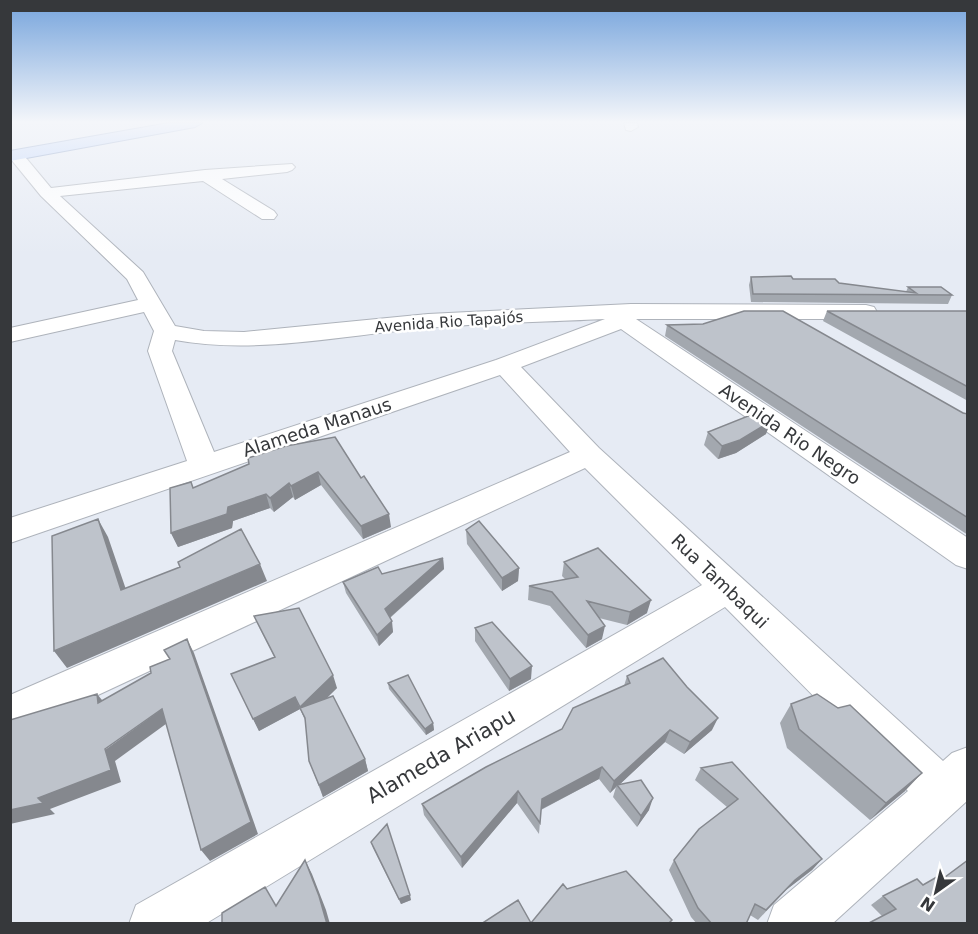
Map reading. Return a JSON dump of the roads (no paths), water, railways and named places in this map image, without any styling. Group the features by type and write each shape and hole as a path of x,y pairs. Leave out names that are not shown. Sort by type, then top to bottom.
{"street":[{"path":"26,167 47,194 136,276 166,331 160,351 204,465"},
{"path":"47,194 287,167"},
{"path":"205,175 268,215"},
{"path":"10,335 151,304"},
{"path":"782,310 823,334"},
{"name":"Avenida Rio Tapajós","path":"166,331 204,338 244,339 428,321 782,310 883,312"},
{"name":"Alameda Manaus","path":"10,531 506,365 627,315"},
{"name":"Avenida Rio Negro","path":"627,315 968,556"},
{"name":"Rua Tambaqui","path":"506,365 589,455 727,588 954,780"},
{"path":"10,716 589,455"},
{"name":"Alameda Ariapu","path":"155,924 727,588"},
{"path":"793,924 954,780"}]}
